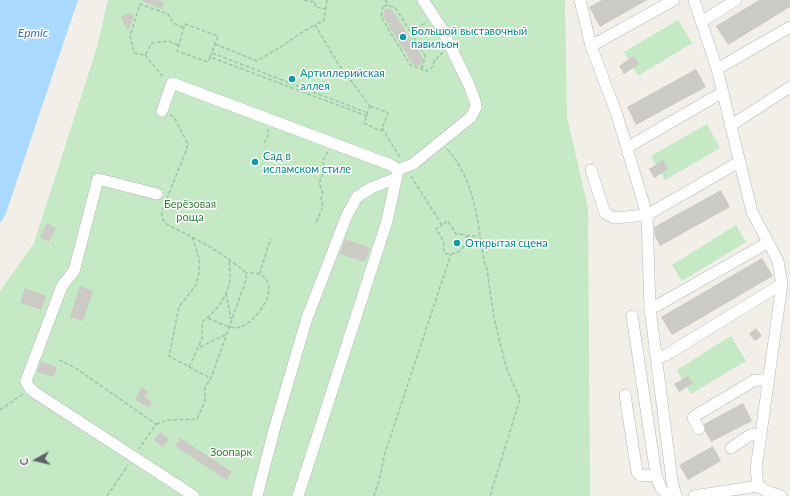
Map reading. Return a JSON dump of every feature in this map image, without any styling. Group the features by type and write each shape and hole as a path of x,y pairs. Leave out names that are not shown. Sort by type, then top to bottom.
{"street":[{"path":"257,496 274,430 307,318 346,215 357,197 413,164 471,117 476,107 469,85 451,48 435,17 423,0"},
{"path":"580,0 591,46 628,147 647,215 650,308 675,496 666,494 661,488 656,475 632,316"},
{"path":"591,46 674,0"},
{"path":"694,0 717,68 752,212 767,243 778,261 782,284 756,469 758,486"},
{"path":"701,22 736,0"},
{"path":"717,68 790,27"},
{"path":"162,111 172,84 391,165 400,172"},
{"path":"730,126 790,88"},
{"path":"628,147 723,92"},
{"path":"591,170 605,213 614,218 647,215 739,162"},
{"path":"298,496 387,221 400,172"},
{"path":"157,194 98,178 74,271 62,286 26,381 32,390 194,496"},
{"path":"650,308 658,305 767,243"},
{"path":"656,358 666,354 782,284"},
{"path":"699,429 693,418 698,414 755,380 768,380"},
{"path":"625,395 637,472 641,476 656,475"},
{"path":"731,448 750,435 761,434"},
{"path":"694,496 758,486 766,491 781,496"}],"path":[{"path":"304,0 315,2 315,7 326,9"},
{"path":"215,44 257,61 324,20 327,0"},
{"path":"385,0 390,6"},
{"path":"171,86 145,55 134,53 130,36 140,4 168,14 173,23 184,28"},
{"path":"422,69 425,56 395,7 383,6 380,17 411,66 424,71 430,70 439,55 451,48"},
{"path":"410,32 435,17"},
{"path":"185,24 218,36 215,44 208,62 177,51 185,24"},
{"path":"315,25 339,65 370,106 388,113 381,131 364,123 370,106"},
{"path":"145,55 152,43 168,41 178,45"},
{"path":"212,53 368,113"},
{"path":"210,57 367,116"},
{"path":"162,111 174,117 188,144 188,148 161,215 164,221 168,225 228,258 246,273 264,276 268,283 268,296 265,304 246,324 229,327 208,318"},
{"path":"264,144 268,137 268,120"},
{"path":"382,128 400,172 442,225"},
{"path":"440,142 452,155 463,172 472,191 487,270 494,318 507,370 520,399 490,496"},
{"path":"316,222 323,207 321,198 323,194 319,179 324,173 323,160 334,144"},
{"path":"466,236 468,239 461,250 451,254 446,254 443,248 444,242 436,228 448,221 456,234 480,236"},
{"path":"192,237 199,258 199,273 196,285 179,307 170,356 211,378"},
{"path":"259,274 270,239"},
{"path":"374,496 385,453 451,254"},
{"path":"189,367 200,347 202,340 202,322 218,307 226,293 230,279 228,258"},
{"path":"107,496 156,424 168,420 197,419 205,401 205,387 211,378 227,334 246,280 246,273"},
{"path":"226,293 232,320"},
{"path":"200,347 227,334"},
{"path":"59,360 74,367 156,424"},
{"path":"0,410 32,390"}],"green space":[{"path":"108,0 565,0 567,117 588,208 590,496 0,496 0,291 34,243 97,47"},
{"path":"678,20 692,43 638,76 624,52"},
{"path":"707,124 720,148 665,180 651,156"},
{"path":"736,225 746,242 682,281 672,265"},
{"path":"731,336 746,361 691,394 677,370"}],"water":[{"name":"Ертіс","path":"0,0 78,0 5,216 0,223"}],"building":[{"path":"140,0 157,0 164,2 162,9"},
{"path":"602,0 647,0 600,27 589,7"},
{"path":"759,0 790,0 790,7 728,45 716,26"},
{"name":"Большой выставочный павильон","path":"385,8 392,10 423,58 421,67 413,65 383,16"},
{"path":"130,13 134,16 128,31 121,17"},
{"path":"634,56 639,64 624,74 619,66"},
{"path":"696,69 706,87 636,125 627,107"},
{"path":"663,160 668,169 654,178 649,169"},
{"path":"721,190 730,207 660,246 655,236 654,227"},
{"path":"47,223 56,228 49,242 40,237"},
{"path":"345,239 370,248 365,262 340,254"},
{"path":"762,258 773,276 672,335 661,317"},
{"path":"80,286 93,291 83,321 70,317"},
{"path":"25,288 46,296 41,310 20,303"},
{"path":"756,328 762,336 755,341 749,334"},
{"path":"41,361 57,367 54,377 37,372"},
{"path":"688,376 693,383 679,392 674,384"},
{"path":"142,387 148,392 145,397 152,402 149,408 135,399"},
{"path":"743,403 752,421 711,442 705,431 704,424"},
{"path":"160,432 169,439 163,447 154,440"},
{"path":"180,438 232,472 227,480 175,446"},
{"path":"713,446 721,461 688,480 679,465"}],"place":[{"name":"Большой выставочный павильон","path":"403,37"},
{"name":"Артиллерийская аллея","path":"292,79"},
{"name":"Сад в исламском стиле","path":"255,162"},
{"name":"Открытая сцена","path":"457,243"}],"park label":[{"name":"Берёзовая роща","path":"190,210"},
{"name":"Зоопарк","path":"231,452"}]}
